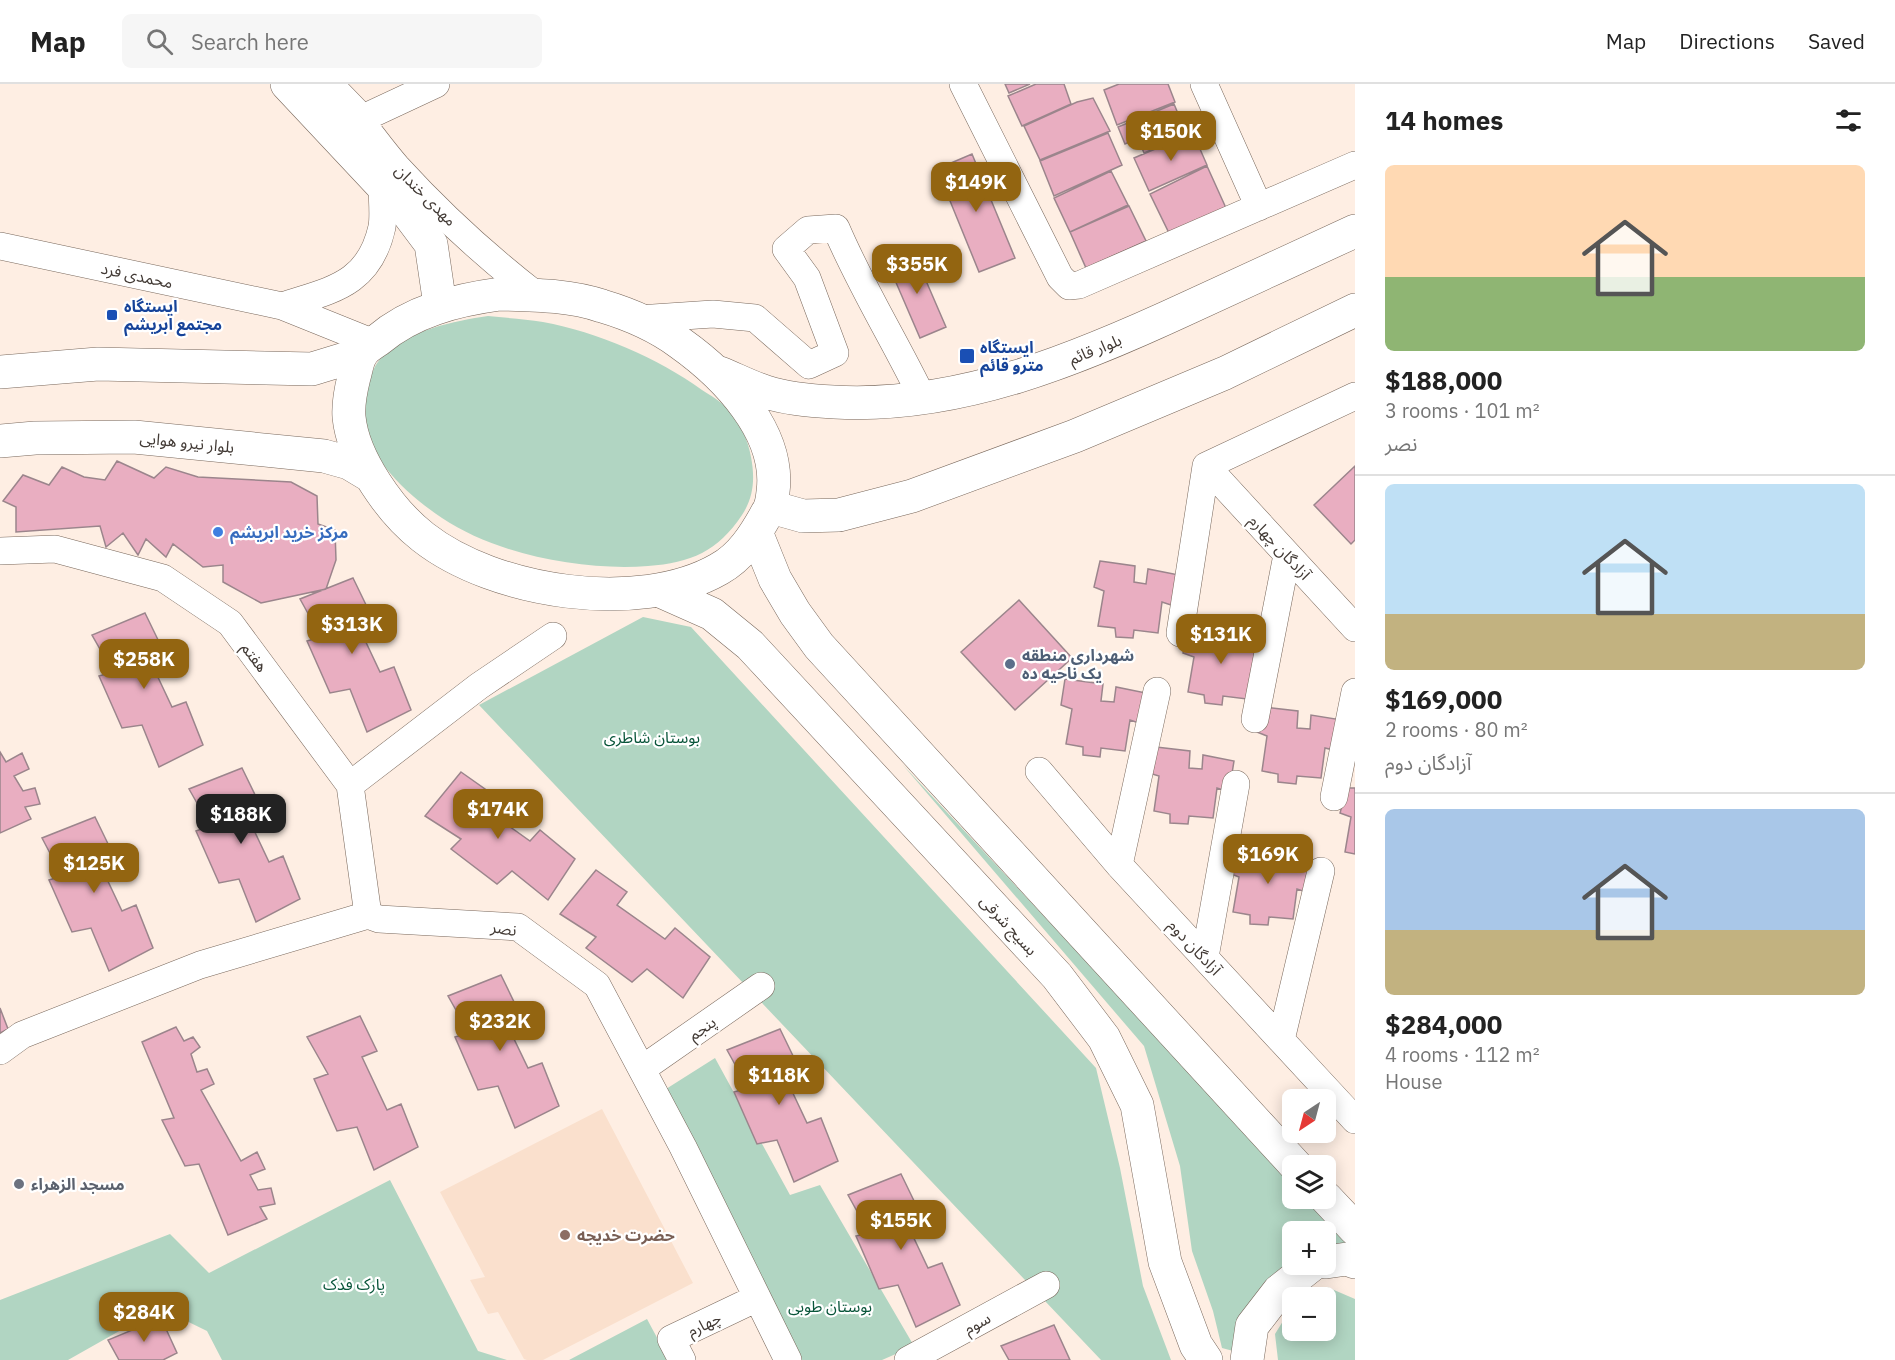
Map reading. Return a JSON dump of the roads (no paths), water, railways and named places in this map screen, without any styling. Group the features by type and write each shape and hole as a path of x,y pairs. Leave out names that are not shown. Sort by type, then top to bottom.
{"main road":[{"name":"مهدی خندان","path":"287,84 346,126"},
{"name":"مهدی خندان","path":"325,84 346,126 382,185 407,212 431,244 440,305"},
{"name":"بلوار قائم","path":"713,370 767,393 810,400 867,404 923,399 976,388 1050,367 1125,337 1355,231"},
{"path":"0,372 98,364 312,369 368,348 388,331 440,305 500,294 580,300 602,305 638,319 678,342 713,370 758,423 771,453 775,478 764,520 740,553 720,569 694,580 658,590 622,594 574,592 528,585 479,568 423,537 402,517 369,475 357,447 349,417 352,387 368,348"},
{"path":"764,520 839,514 912,496 1075,436 1225,373 1355,310"},
{"name":"بلوار نیرو هوایی","path":"0,441 35,438 134,437 324,456 349,463 369,475"},
{"path":"764,520 775,579 795,613 819,646 1286,1155"},
{"name":"بسیج شرقی","path":"658,590 712,614 750,645 1057,976 1104,1038 1137,1105 1165,1262 1196,1345 1206,1360"},
{"path":"783,680 794,656 802,649 819,646"},
{"path":"1336,1209 1355,1229"},
{"path":"1336,1261 1347,1259 1355,1262"},
{"path":"1247,1360 1252,1326 1279,1291 1299,1275"}],"street":[{"path":"346,126 436,84"},
{"path":"963,84 1060,277 1069,286 1079,285 1355,165"},
{"path":"1204,84 1259,207"},
{"name":"مهدی خندان","path":"346,126 397,166 455,225 536,295"},
{"path":"282,306 343,286 359,275 372,254 382,227 382,185"},
{"path":"638,319 713,314 755,318 809,365 835,353 807,278 786,249 808,230 836,228 852,267 901,353 923,399"},
{"name":"محمدی فرد","path":"0,246 282,306 368,348"},
{"path":"1180,633 1206,466 1355,396"},
{"name":"آزادگان چهارم","path":"1206,466 1355,628"},
{"name":"هفتم","path":"0,551 55,549 164,578 230,623 350,785 368,915"},
{"path":"1255,719 1287,555"},
{"path":"350,785 479,686 553,636"},
{"path":"1119,865 1157,691"},
{"path":"1334,797 1355,692"},
{"name":"آزادگان دوم","path":"1039,771 1119,865 1355,1120"},
{"path":"1205,957 1236,784"},
{"path":"1281,1040 1322,871"},
{"name":"نصر","path":"0,1051 22,1035 200,965 368,915 379,919 518,927 597,985 683,1147 788,1360"},
{"name":"پنجم","path":"642,1069 761,986"},
{"name":"سوم","path":"908,1360 1046,1285"},
{"name":"چهارم","path":"682,1360 671,1340 757,1298"}],"place":[{"name":"ایستگاه مجتمع ابریشم","path":"112,315"},
{"name":"ایستگاه مترو قائم","path":"967,356"},
{"name":"مرکز خرید ابریشم","path":"218,532"},
{"name":"شهرداری منطقه یک ناحیه ده","path":"1010,664"},
{"name":"مسجد الزهراء","path":"19,1184"},
{"name":"حضرت خدیجه","path":"565,1235"}],"park label":[{"name":"بوستان شاطری","path":"652,737"},
{"name":"پارک فدک","path":"354,1284"},
{"name":"بوستان طوبی","path":"830,1306"}]}
